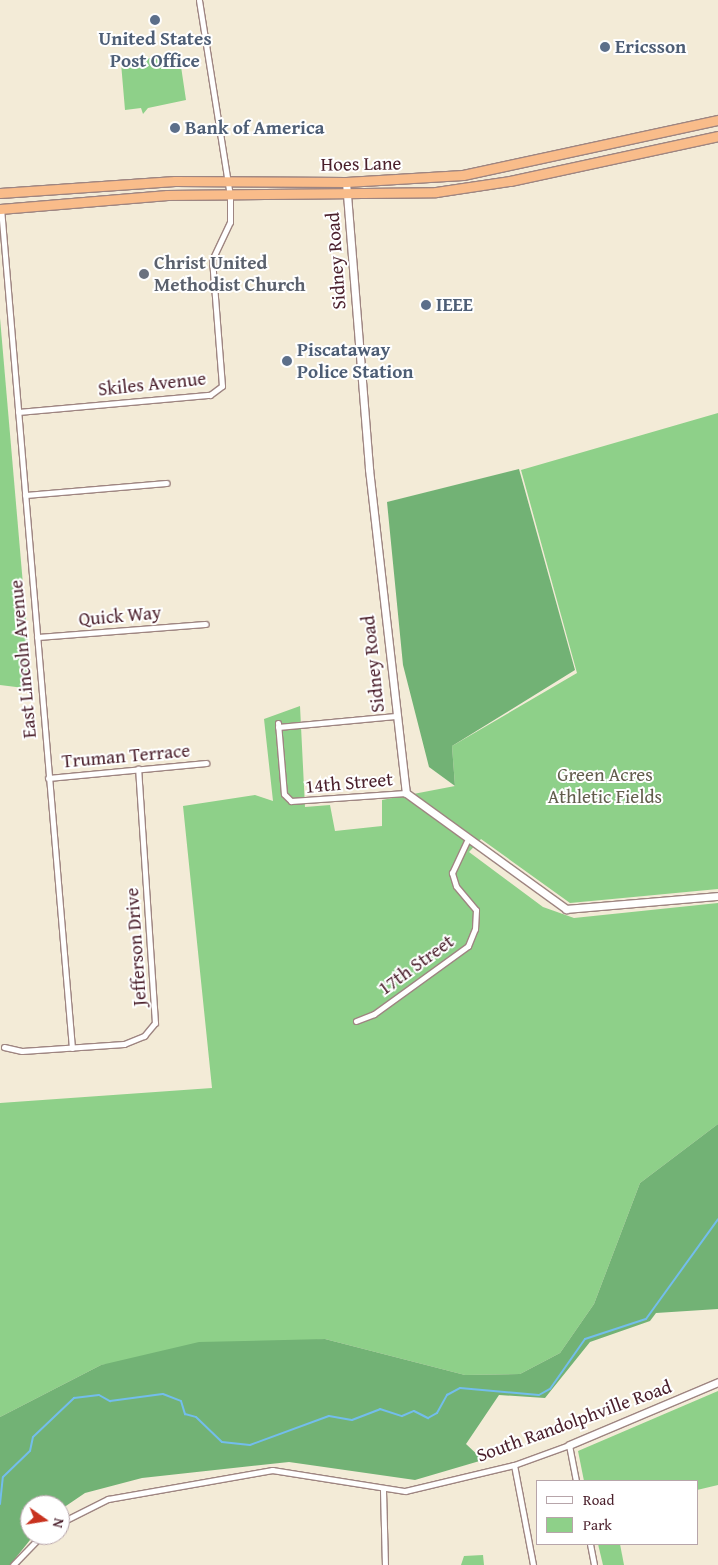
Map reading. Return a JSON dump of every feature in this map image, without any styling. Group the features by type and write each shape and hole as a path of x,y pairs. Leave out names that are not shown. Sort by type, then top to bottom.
{"highway":[{"name":"Hoes Lane","path":"0,194 228,180 346,182 462,175 718,120"},
{"name":"Hoes Lane","path":"1,208 167,195 347,196 471,187 718,136"}],"street":[{"name":"Skiles Avenue","path":"18,412 217,392 224,378 212,260 230,222 230,196 200,0"},
{"name":"Sidney Road","path":"346,182 395,716 406,793"},
{"name":"East Lincoln Avenue","path":"1,208 72,1048"},
{"path":"25,495 166,483"},
{"name":"Quick Way","path":"37,637 205,624"},
{"name":"14th Street","path":"395,716 278,725 284,794 295,802 406,793"},
{"name":"Truman Terrace","path":"48,778 206,763"},
{"name":"Jefferson Drive","path":"4,1047 22,1051 72,1048 132,1041 144,1036 154,1023 138,769"},
{"path":"406,793 467,842 566,909 718,896"},
{"name":"17th Street","path":"356,1021 374,1014 468,946 475,929 476,910 456,886 452,873 467,842"},
{"name":"South Randolphville Road","path":"70,1518 108,1499 272,1470 383,1490 405,1491 514,1465 718,1382"},
{"path":"568,1444 576,1480"},
{"path":"514,1465 533,1565"},
{"path":"383,1490 385,1565"},
{"path":"13,1565 32,1545"},
{"path":"590,1545 594,1565"}],"green space":[{"path":"179,53 186,100 148,108 143,114 141,108 125,110 121,63"},
{"path":"0,318 32,689 0,685"},
{"name":"Green Acres Athletic Fields","path":"718,413 718,889 570,903 481,839 469,852 543,907 574,918 718,903 718,1124 640,1183 594,1304 560,1353 520,1374 465,1375 325,1339 101,1365 0,1417 0,1103 212,1088 183,806 255,795 273,801 264,719 300,706 305,807 330,805 335,831 382,826 382,800 455,786 452,746 577,673 521,470"},
{"path":"519,469 575,670 452,746 455,786 429,767 403,665 387,502"},
{"path":"718,1124 718,1309 656,1313 650,1321 590,1342 545,1398 499,1395 466,1444 483,1460 415,1480 289,1462 142,1478 85,1493 70,1503 70,1495 20,1495 20,1545 26,1545 10,1565 0,1565 0,1417 101,1365 199,1342 325,1339 465,1375 520,1374 560,1353 594,1304 640,1183"},
{"path":"718,1391 718,1485 698,1490 698,1480 584,1480 578,1451"},
{"path":"598,1545 620,1545 624,1565 603,1565"},
{"path":"483,1555 484,1565 461,1565 464,1556"}],"waterway":[{"path":"0,1504 3,1477 30,1451 33,1437 74,1398 99,1395 110,1401 163,1394 181,1401 185,1414 196,1417 222,1442 250,1445 329,1416 352,1420 380,1409 402,1416 414,1411 428,1418 437,1413 447,1395 460,1388 539,1395 550,1389 585,1339 646,1319 718,1219"}],"place":[{"name":"United States Post Office","path":"155,20"},
{"name":"Ericsson","path":"605,47"},
{"name":"Bank of America","path":"175,128"},
{"name":"Christ United Methodist Church","path":"144,274"},
{"name":"IEEE","path":"426,305"},
{"name":"Piscataway Police Station","path":"287,361"}]}
